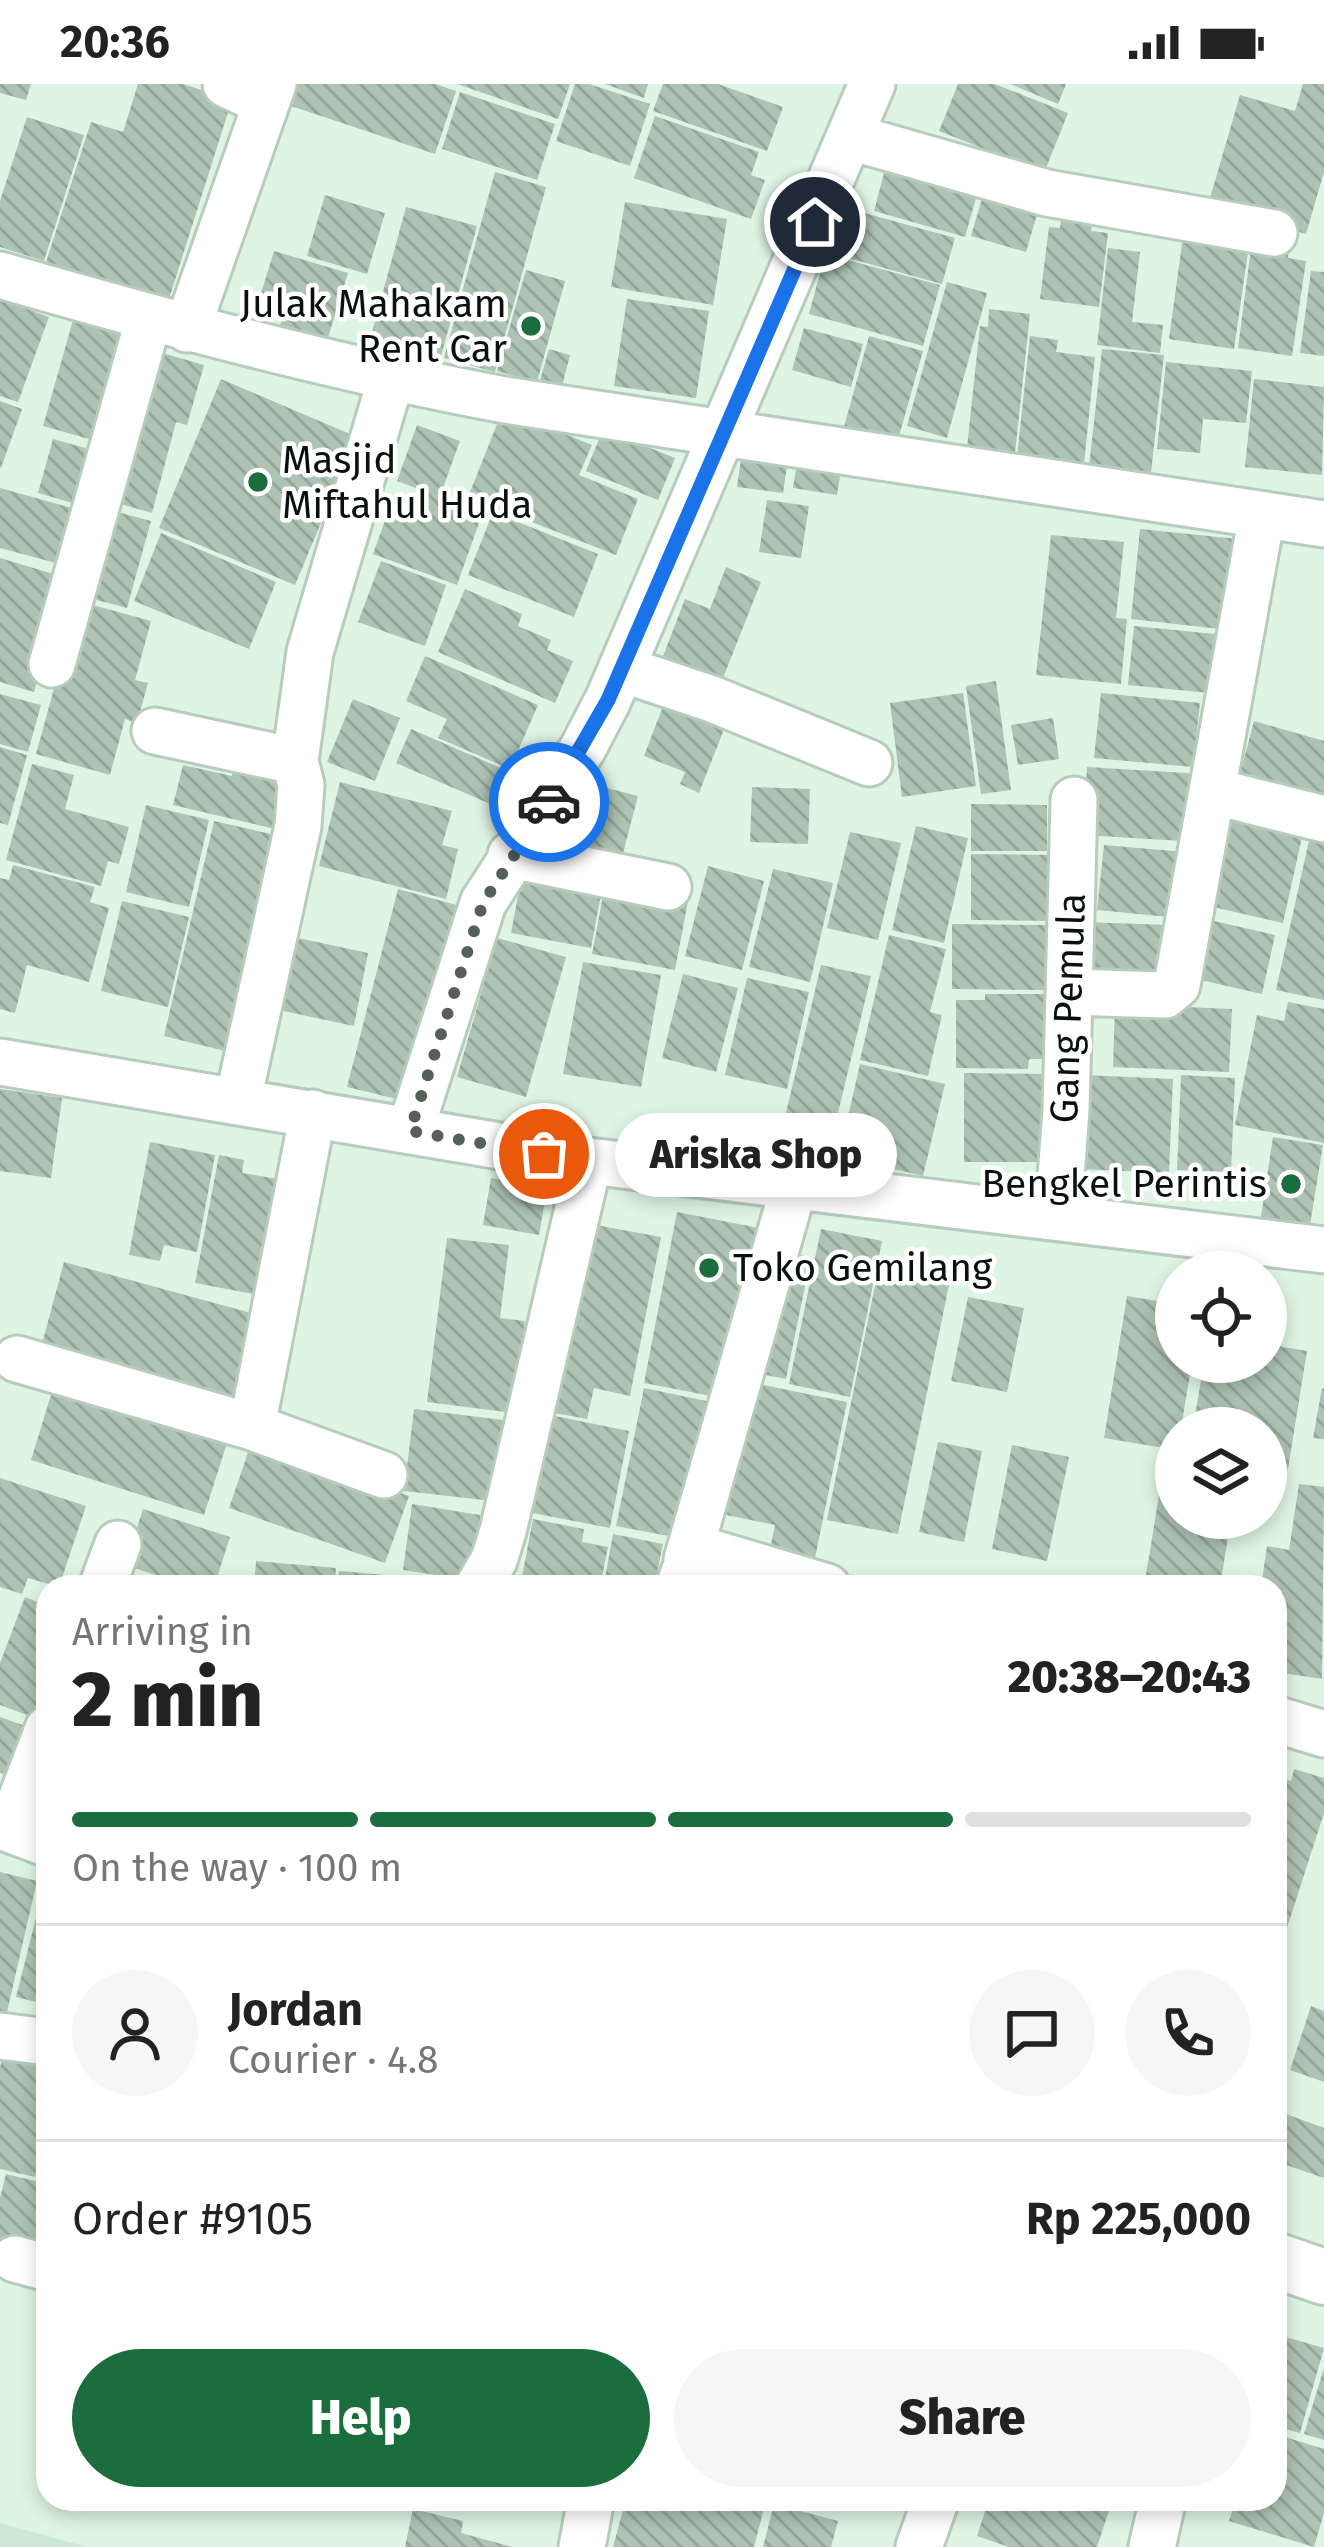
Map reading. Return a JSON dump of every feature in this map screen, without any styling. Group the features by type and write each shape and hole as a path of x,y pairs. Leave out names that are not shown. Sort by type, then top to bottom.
{"street":[{"path":"410,1131 483,903 583,748 622,669 851,137 860,87"},
{"path":"52,664 168,323 255,90"},
{"path":"851,137 1047,193 1274,232"},
{"path":"0,275 392,379 1324,524"},
{"path":"238,1100 298,826 302,784 296,761 310,652 392,379"},
{"path":"1069,992 1171,993 1177,985 1262,514"},
{"path":"622,669 712,699 869,763"},
{"path":"155,731 296,761"},
{"path":"1212,791 1324,819"},
{"name":"Gang Pemula","path":"1058,1216 1074,800"},
{"path":"511,855 668,886"},
{"path":"0,1062 589,1161 1324,1250"},
{"path":"252,1427 313,1113"},
{"path":"483,1575 503,1532 589,1161"},
{"path":"683,1574 794,1186"},
{"path":"17,1359 252,1427 384,1475"},
{"path":"106,1575 118,1544"},
{"path":"683,1574 698,1553 709,1552 787,1575"},
{"path":"1287,1723 1324,1734"},
{"path":"20,1829 36,1772"},
{"path":"0,2036 36,2040"},
{"path":"1287,2264 1324,2277"},
{"path":"582,2547 589,2511"},
{"path":"920,2547 932,2511"}],"shaded area":[{"path":"0,2523 87,2547 0,2547"}],"building":[{"path":"0,84 31,84 26,100 0,93"},
{"path":"138,84 183,84 232,100 168,302 46,262 91,122 123,132"},
{"path":"298,84 435,84 456,91 435,154 291,106"},
{"path":"457,84 570,84 558,119"},
{"path":"575,84 589,84 650,104 630,166 556,141"},
{"path":"605,84 648,84 644,98"},
{"path":"663,84 718,84 783,107 767,151 653,111"},
{"path":"958,84 995,84 1068,113 1044,173 939,131"},
{"path":"1010,84 1066,84 1058,104"},
{"path":"1303,84 1324,84 1324,172 1306,234 1208,205 1240,95 1295,111"},
{"path":"460,92 555,124 537,180 442,149"},
{"path":"655,116 759,152 751,175 765,180 751,219 634,178"},
{"path":"27,117 84,135 44,261 0,247 0,201"},
{"path":"888,158 980,184 965,237 874,211"},
{"path":"495,172 546,187 495,372 444,358"},
{"path":"325,195 385,213 367,274 307,256"},
{"path":"983,195 1038,211 1026,252 971,236"},
{"path":"625,202 727,219 713,305 611,287"},
{"path":"406,207 477,226 441,356 371,336"},
{"path":"1063,207 1094,210 1091,231 1108,233 1099,307 1040,299 1049,227 1060,228"},
{"path":"850,209 955,238 942,284 837,255"},
{"path":"1185,222 1251,231 1234,349 1169,339"},
{"path":"1252,241 1289,247 1288,258 1306,261 1292,356 1238,348"},
{"path":"1108,248 1140,252 1132,322 1163,325 1160,353 1097,345"},
{"path":"274,251 348,273 326,344 279,330 284,311 258,303"},
{"path":"825,254 940,285 923,346 809,314"},
{"name":"Julak Mahakam Rent Car","path":"526,270 565,281 537,382 497,371"},
{"path":"1311,271 1324,272 1324,356 1300,353"},
{"path":"947,282 987,293 947,438 907,426"},
{"path":"0,299 49,317 18,402 0,396"},
{"path":"627,299 709,311 696,398 614,386"},
{"path":"989,309 1030,314 1015,453 967,447 980,326 988,327"},
{"path":"75,313 135,330 103,443 43,426"},
{"path":"804,328 863,344 851,387 792,370"},
{"path":"869,336 923,351 894,454 841,438"},
{"path":"1030,336 1058,340 1056,352 1095,357 1084,464 1017,457"},
{"path":"145,348 204,365 187,425 176,422 152,513 103,499"},
{"path":"549,349 570,355 561,390 539,384"},
{"path":"1102,349 1164,355 1151,473 1089,467"},
{"path":"1166,362 1252,371 1246,423 1203,419 1200,453 1157,449"},
{"name":"Masjid Miftahul Huda","path":"221,379 357,437 295,585 159,528"},
{"path":"1254,379 1324,387 1322,475 1245,467"},
{"path":"0,401 22,409 1,468 0,468"},
{"path":"503,409 592,445 579,475 638,499 616,555 468,497"},
{"path":"417,425 460,441 439,499 458,506 455,515 479,523 457,585 373,554 395,493 417,501 421,490 397,481"},
{"path":"603,429 675,458 658,500 586,471"},
{"path":"53,439 99,452 83,506 38,493"},
{"path":"799,451 843,458 837,495 793,488"},
{"path":"742,452 788,458 783,493 737,487"},
{"path":"0,488 86,512 71,567 0,548"},
{"path":"767,500 809,506 801,558 759,552"},
{"path":"106,509 151,521 127,608 82,596"},
{"path":"493,512 598,554 574,617 468,575"},
{"path":"1140,529 1238,539 1229,630 1131,619"},
{"path":"161,533 276,582 249,649 134,601"},
{"path":"1051,535 1124,542 1116,618 1127,619 1121,684 1036,675"},
{"path":"0,558 67,578 34,692 0,682"},
{"path":"381,561 446,585 425,646 358,622"},
{"path":"726,567 761,582 719,688 660,664 685,599 710,609"},
{"path":"465,589 522,614 518,626 551,640 547,650 573,661 555,703 438,652"},
{"path":"78,601 151,621 135,680 148,683 137,723 125,719 110,775 36,754"},
{"path":"1134,626 1225,635 1220,694 1128,685"},
{"path":"425,656 538,705 510,769 438,738 447,719 406,701"},
{"path":"996,681 1011,790 981,794 966,686"},
{"path":"963,693 976,786 902,797 890,703"},
{"path":"1101,693 1200,703 1193,767 1094,758"},
{"path":"0,694 41,705 28,752 0,744"},
{"path":"667,696 728,719 699,793 680,784 685,772 644,756"},
{"path":"353,699 400,718 375,781 327,762"},
{"path":"1053,718 1059,759 1018,765 1011,725"},
{"path":"1254,721 1324,741 1324,797 1240,774"},
{"path":"411,729 510,772 495,806 396,763"},
{"path":"0,747 27,755 8,825 0,823"},
{"path":"32,764 74,775 65,809 129,827 119,864 108,861 101,886 6,860"},
{"path":"183,765 295,784 284,831 173,805"},
{"path":"1087,767 1203,774 1199,842 1083,835"},
{"path":"340,782 452,811 442,845 458,849 446,899 319,866"},
{"path":"591,784 638,796 620,865 573,853"},
{"path":"752,787 810,789 808,844 750,842"},
{"path":"971,804 1047,805 1047,851 971,851"},
{"path":"146,805 209,820 189,907 126,892"},
{"path":"1221,809 1304,828 1283,923 1200,904"},
{"path":"214,821 284,837 233,1053 164,1036"},
{"path":"916,826 968,838 944,943 892,930"},
{"path":"1312,827 1324,830 1324,1000 1276,990"},
{"path":"850,832 901,843 878,940 827,928"},
{"path":"1104,845 1185,852 1179,918 1097,910"},
{"path":"971,854 1058,855 1058,921 971,920"},
{"path":"13,865 95,887 90,902 109,908 89,982 27,965 15,1013 0,1009 0,878 9,880"},
{"path":"708,866 764,881 742,970 685,956"},
{"path":"773,869 833,883 810,982 749,967"},
{"path":"522,874 602,889 591,948 511,933"},
{"path":"606,880 689,896 675,970 592,954"},
{"path":"398,889 460,906 409,1102 347,1087"},
{"path":"122,901 189,917 168,1007 101,991"},
{"path":"1201,918 1275,935 1262,994 1187,977"},
{"path":"1083,922 1170,925 1167,988 1080,984"},
{"path":"952,924 1049,925 1049,990 952,989"},
{"path":"889,935 946,949 930,1012 942,1015 928,1076 860,1060"},
{"path":"289,936 368,953 354,1026 274,1009"},
{"path":"497,938 566,957 526,1097 457,1077"},
{"path":"583,962 661,975 641,1087 563,1074"},
{"path":"821,965 871,976 830,1146 781,1134"},
{"path":"683,974 738,988 716,1072 662,1058"},
{"path":"747,978 809,992 787,1089 725,1075"},
{"path":"985,994 1050,994 1049,1059 1029,1059 1028,1069 956,1068 956,1000 985,1000"},
{"path":"1288,1002 1324,1009 1324,1143 1235,1125 1257,1015 1284,1021"},
{"path":"1115,1004 1232,1009 1229,1072 1113,1067"},
{"path":"860,1064 945,1084 923,1176 839,1156"},
{"path":"964,1073 1048,1074 1048,1162 964,1162"},
{"path":"1083,1075 1173,1079 1169,1173 1079,1169"},
{"path":"1181,1075 1235,1078 1231,1172 1177,1170"},
{"path":"0,1089 62,1098 51,1178 0,1171"},
{"name":"Bengkel Perintis","path":"1273,1137 1323,1145 1309,1231 1260,1223"},
{"path":"150,1142 215,1155 197,1252 164,1245 160,1261 129,1255"},
{"path":"219,1155 244,1160 242,1173 290,1181 269,1297 195,1283"},
{"path":"491,1178 547,1188 539,1235 483,1225"},
{"path":"677,1212 759,1228 727,1399 644,1383"},
{"path":"585,1223 661,1237 630,1396 594,1388 587,1419 549,1412"},
{"path":"821,1229 882,1241 850,1397 789,1384"},
{"path":"447,1238 509,1245 500,1318 525,1321 514,1413 427,1402"},
{"path":"785,1252 811,1257 786,1379 740,1370"},
{"path":"64,1262 255,1314 231,1407 39,1355"},
{"path":"879,1266 950,1280 898,1534 827,1520"},
{"path":"1127,1296 1155,1301 1155,1383 1188,1383 1184,1407 1155,1407 1155,1446 1104,1438"},
{"path":"968,1297 1024,1308 1007,1392 951,1381"},
{"path":"1287,1348 1307,1351 1288,1469 1287,1407 1196,1407 1200,1383 1287,1383"},
{"path":"739,1380 847,1402 814,1563 769,1553 775,1525 712,1512"},
{"path":"55,1382 229,1437 204,1515 31,1460"},
{"path":"644,1388 711,1402 684,1539 616,1526"},
{"path":"1324,1389 1324,1439 1313,1438"},
{"path":"414,1409 503,1420 493,1501 404,1491"},
{"path":"540,1413 629,1431 610,1528 522,1511"},
{"path":"252,1441 409,1496 385,1563 229,1508"},
{"path":"938,1442 982,1451 964,1542 919,1532"},
{"path":"1012,1445 1069,1457 1047,1561 992,1549"},
{"path":"0,1478 86,1506 63,1575 28,1578 22,1594 0,1587"},
{"path":"1299,1484 1324,1487 1322,1679 1287,1674 1287,1575 1263,1575 1267,1546 1289,1550"},
{"path":"412,1504 486,1516 476,1575 403,1570"},
{"path":"143,1509 230,1537 218,1575 156,1575 125,1565"},
{"path":"533,1519 584,1529 582,1542 608,1547 602,1575 522,1575"},
{"path":"1155,1520 1155,1539 1228,1539 1222,1575 1146,1575"},
{"path":"613,1534 663,1544 657,1575 606,1575"},
{"path":"256,1561 336,1568 335,1575 255,1575"},
{"path":"698,1566 724,1575 695,1575"},
{"path":"339,1571 385,1575 339,1575"},
{"path":"25,1597 36,1601 36,1706 32,1717 0,1705 0,1663"},
{"path":"0,1717 36,1730 19,1780 0,1773"},
{"path":"1294,1769 1324,1778 1324,1813 1287,1928 1287,1780 1291,1781"},
{"path":"0,1872 36,1881 36,1885 0,2034"},
{"path":"36,1918 36,2002 16,1997"},
{"path":"1311,2006 1324,2011 1324,2082 1290,2070"},
{"path":"6,2042 36,2048 35,2177 0,2169 0,2067"},
{"path":"1287,2114 1324,2128 1324,2178 1287,2165"},
{"path":"6,2174 36,2181 36,2258 0,2249 0,2198"},
{"path":"1287,2337 1324,2348 1300,2433 1287,2429"},
{"path":"1324,2371 1324,2440 1304,2434"},
{"path":"1287,2438 1324,2449 1324,2513 1314,2547 1229,2521 1232,2511 1287,2511"},
{"path":"413,2511 421,2511 463,2521 461,2533 513,2547 405,2547"},
{"path":"623,2511 763,2511 754,2547 613,2547"},
{"path":"772,2511 800,2511 838,2521 831,2547 763,2547"},
{"path":"985,2511 1109,2511 1097,2547 1009,2547 977,2536"}],"way so far":[{"path":"544,1154 410,1131 483,903 549,802"}],"place":[{"name":"Julak Mahakam Rent Car","path":"531,326"},
{"name":"Masjid Miftahul Huda","path":"258,482"},
{"name":"Ariska Shop","path":"544,1154"},
{"name":"Bengkel Perintis","path":"1291,1184"},
{"name":"Toko Gemilang","path":"709,1268"}],"route":[{"path":"549,802 608,700 815,222"}]}
